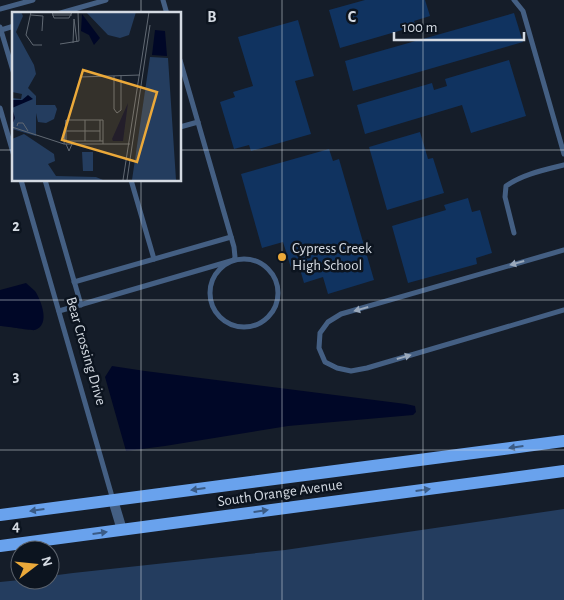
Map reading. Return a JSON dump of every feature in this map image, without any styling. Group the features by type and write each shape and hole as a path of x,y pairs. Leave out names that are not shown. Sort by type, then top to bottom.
{"main road":[{"name":"South Orange Avenue","path":"0,515 564,441"},
{"name":"South Orange Avenue","path":"0,546 564,471"}],"street":[{"name":"Bear Crossing Drive","path":"113,500 122,530"}],"lane":[{"path":"0,9 33,0"},
{"path":"64,12 106,0"},
{"path":"514,0 522,11 564,154"},
{"path":"80,7 81,12"},
{"path":"0,28 12,67"},
{"path":"181,63 231,237 234,260"},
{"path":"0,108 12,149"},
{"path":"181,127 198,122"},
{"path":"514,233 505,197 506,186 514,180 527,175 564,165"},
{"name":"Bear Crossing Drive","path":"21,181 113,500"},
{"path":"45,181 81,305"},
{"path":"131,181 154,259"},
{"path":"74,282 231,237"},
{"path":"564,250 341,314 328,322 320,333 319,348 325,362 337,368 351,371 367,368 564,310"},
{"path":"59,312 234,260 243,259 253,260 262,264 275,279 277,299 274,310 257,325 246,327 234,326 224,321 216,313 211,302 212,279 225,264 234,260"}],"shaded area":[{"path":"26,283 35,291 40,300 44,318 43,323 35,330 0,326 0,290"},
{"path":"112,366 406,404 415,406 416,412 413,415 288,426 126,451 105,377"},
{"path":"564,509 564,600 0,600 0,582 10,581 10,590 60,590 60,575 285,550"}],"building":[{"path":"365,0 425,0 430,16 414,21 416,26 340,48 329,10"},
{"path":"514,13 523,42 353,91 345,61"},
{"path":"298,20 314,76 295,81 311,134 251,151 249,145 234,149 220,102 235,97 233,92 253,86 238,37"},
{"path":"509,60 526,116 471,133 462,105 365,134 357,105 432,83 434,90 447,86 445,79"},
{"path":"420,132 428,159 433,158 444,193 387,210 369,147"},
{"path":"329,149 333,161 339,159 374,280 328,294 323,277 304,283 300,269 292,271 283,242 262,248 241,174"},
{"path":"468,198 472,212 480,210 492,253 476,258 477,264 408,283 392,226 446,210 444,205"}],"place":[{"name":"Cypress Creek High School","path":"282,257"}]}
